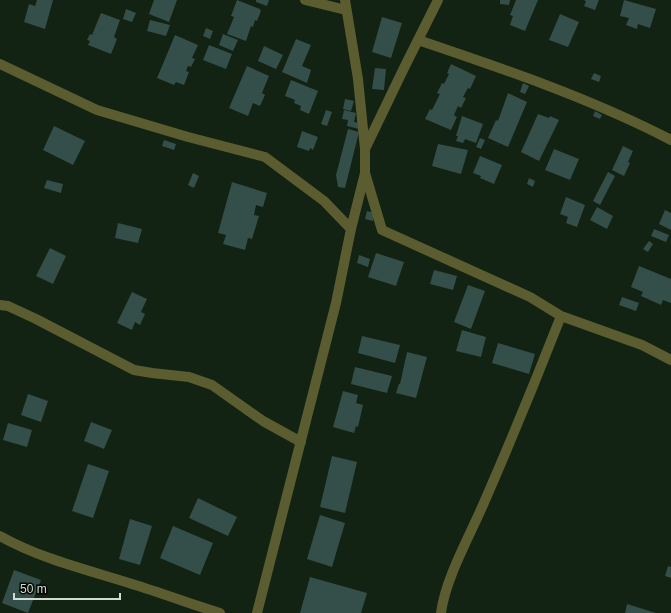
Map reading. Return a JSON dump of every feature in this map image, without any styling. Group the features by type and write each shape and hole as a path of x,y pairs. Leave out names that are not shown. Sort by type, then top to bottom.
{"street":[{"path":"305,0 346,10"},
{"path":"257,613 336,303 351,229 365,173 365,149 358,79 345,0"},
{"path":"365,149 438,0"},
{"path":"418,40 499,67 600,106 671,140"},
{"path":"0,64 97,110 265,157 324,201 351,229"},
{"path":"365,173 382,230 530,297 561,316 642,345 671,360"},
{"path":"0,306 8,306 36,319 134,370 189,377 212,385 263,422 300,442"},
{"path":"441,613 443,600 454,572 518,424 561,316"},
{"path":"0,536 20,547 74,567 133,584 220,613"}],"building":[{"path":"37,0 53,0 45,29 24,22 29,4 35,6"},
{"path":"154,0 177,0 169,22 149,14"},
{"path":"237,0 260,9 261,11 257,21 255,20 253,27 251,26 246,41 227,34 234,17 231,16"},
{"path":"256,0 269,0 267,6 256,2"},
{"path":"500,0 510,0 509,5 500,4"},
{"path":"516,0 538,0 525,31 510,25 513,16 510,15"},
{"path":"583,0 599,0 595,10 584,6 586,1"},
{"path":"624,0 656,9 650,28 638,24 637,29 626,25 629,18 620,16"},
{"path":"126,9 136,13 132,22 123,19"},
{"path":"101,13 120,20 114,37 117,39 111,54 88,45 90,41 87,40 90,34 92,35"},
{"path":"560,14 579,22 568,47 549,40"},
{"path":"382,17 402,23 391,58 372,52"},
{"path":"150,20 170,25 166,36 147,31"},
{"path":"206,28 213,31 210,39 203,36"},
{"path":"223,34 238,40 233,51 219,45"},
{"path":"175,35 198,45 192,58 195,59 191,67 188,66 186,71 189,72 184,85 176,82 174,85 157,78"},
{"path":"296,39 311,45 302,66 311,70 307,83 282,72"},
{"path":"209,45 232,54 226,69 203,60"},
{"path":"264,46 283,55 276,69 258,61"},
{"path":"451,64 476,76 470,89 468,88 463,97 466,98 461,108 458,106 454,115 457,117 451,130 425,119 430,109 432,110 440,94 437,93 449,74 447,73"},
{"path":"247,66 269,76 262,93 265,95 260,106 253,103 248,116 229,108"},
{"path":"375,68 386,69 384,90 372,89"},
{"path":"594,73 601,76 599,82 591,79"},
{"path":"291,80 318,91 309,114 300,110 301,106 294,103 295,100 285,96"},
{"path":"523,83 529,86 525,94 520,92"},
{"path":"508,93 527,102 508,147 488,138 496,120 498,121"},
{"path":"345,99 354,101 351,111 343,109"},
{"path":"326,110 332,112 327,126 321,124"},
{"path":"344,110 356,113 354,122 361,123 359,129 347,126 348,120 342,119"},
{"path":"595,111 602,115 600,119 593,116"},
{"path":"538,114 549,118 550,116 559,120 539,161 521,152"},
{"path":"462,116 483,124 476,143 465,139 463,143 456,141"},
{"path":"54,126 85,141 73,165 43,150"},
{"path":"348,129 359,132 345,188 338,187 336,175"},
{"path":"302,131 318,137 313,150 310,148 309,151 297,147"},
{"path":"480,138 485,140 481,149 476,147"},
{"path":"164,140 176,144 174,150 162,146"},
{"path":"438,144 468,150 461,174 432,166"},
{"path":"623,146 633,151 628,162 630,163 624,176 612,170"},
{"path":"554,149 579,159 570,180 545,170"},
{"path":"480,156 502,165 494,184 473,173"},
{"path":"608,172 615,176 600,205 593,201"},
{"path":"193,173 199,176 194,188 188,185"},
{"path":"529,178 535,181 533,187 527,184"},
{"path":"47,180 63,184 61,193 44,188"},
{"path":"232,182 267,193 263,207 256,205 254,215 259,216 252,239 248,238 245,250 223,244 226,235 218,233"},
{"path":"566,197 585,205 577,227 566,223 568,217 560,214"},
{"path":"597,207 613,216 607,229 590,220"},
{"path":"665,210 671,213 671,230 659,224"},
{"path":"367,211 375,213 373,221 365,219"},
{"path":"118,223 142,229 138,243 115,238"},
{"path":"654,229 669,235 666,242 651,236"},
{"path":"649,241 653,244 648,252 643,249"},
{"path":"50,248 66,256 53,284 36,276"},
{"path":"376,253 404,262 396,286 368,277"},
{"path":"359,255 370,259 368,267 357,263"},
{"path":"639,266 671,279 671,303 663,300 661,305 641,296 643,292 631,287"},
{"path":"434,270 457,276 453,290 430,284"},
{"path":"468,285 485,291 471,329 454,322"},
{"path":"132,292 147,299 141,312 145,314 140,325 135,322 132,330 117,323"},
{"path":"622,297 639,303 636,311 619,305"},
{"path":"462,330 486,337 481,357 456,351"},
{"path":"362,336 400,345 395,363 358,353"},
{"path":"498,343 535,354 529,374 492,363"},
{"path":"407,352 427,357 416,398 396,393 400,384"},
{"path":"355,367 392,376 387,393 351,384"},
{"path":"343,391 358,395 356,403 363,405 358,427 356,426 354,433 333,427"},
{"path":"28,394 48,401 41,422 21,415"},
{"path":"91,422 112,430 104,449 84,441"},
{"path":"8,423 32,430 27,447 3,440"},
{"path":"332,456 357,462 345,513 320,507"},
{"path":"88,464 109,471 93,518 72,511"},
{"path":"198,498 237,517 228,536 189,518"},
{"path":"320,515 345,523 332,567 307,559"},
{"path":"130,519 152,526 140,565 119,559"},
{"path":"173,526 213,543 200,575 160,558"},
{"path":"668,566 671,567 671,578 665,576"},
{"path":"14,570 41,580 28,613 2,603"},
{"path":"310,577 367,593 361,613 300,613"},
{"path":"627,604 656,613 625,613"}]}
